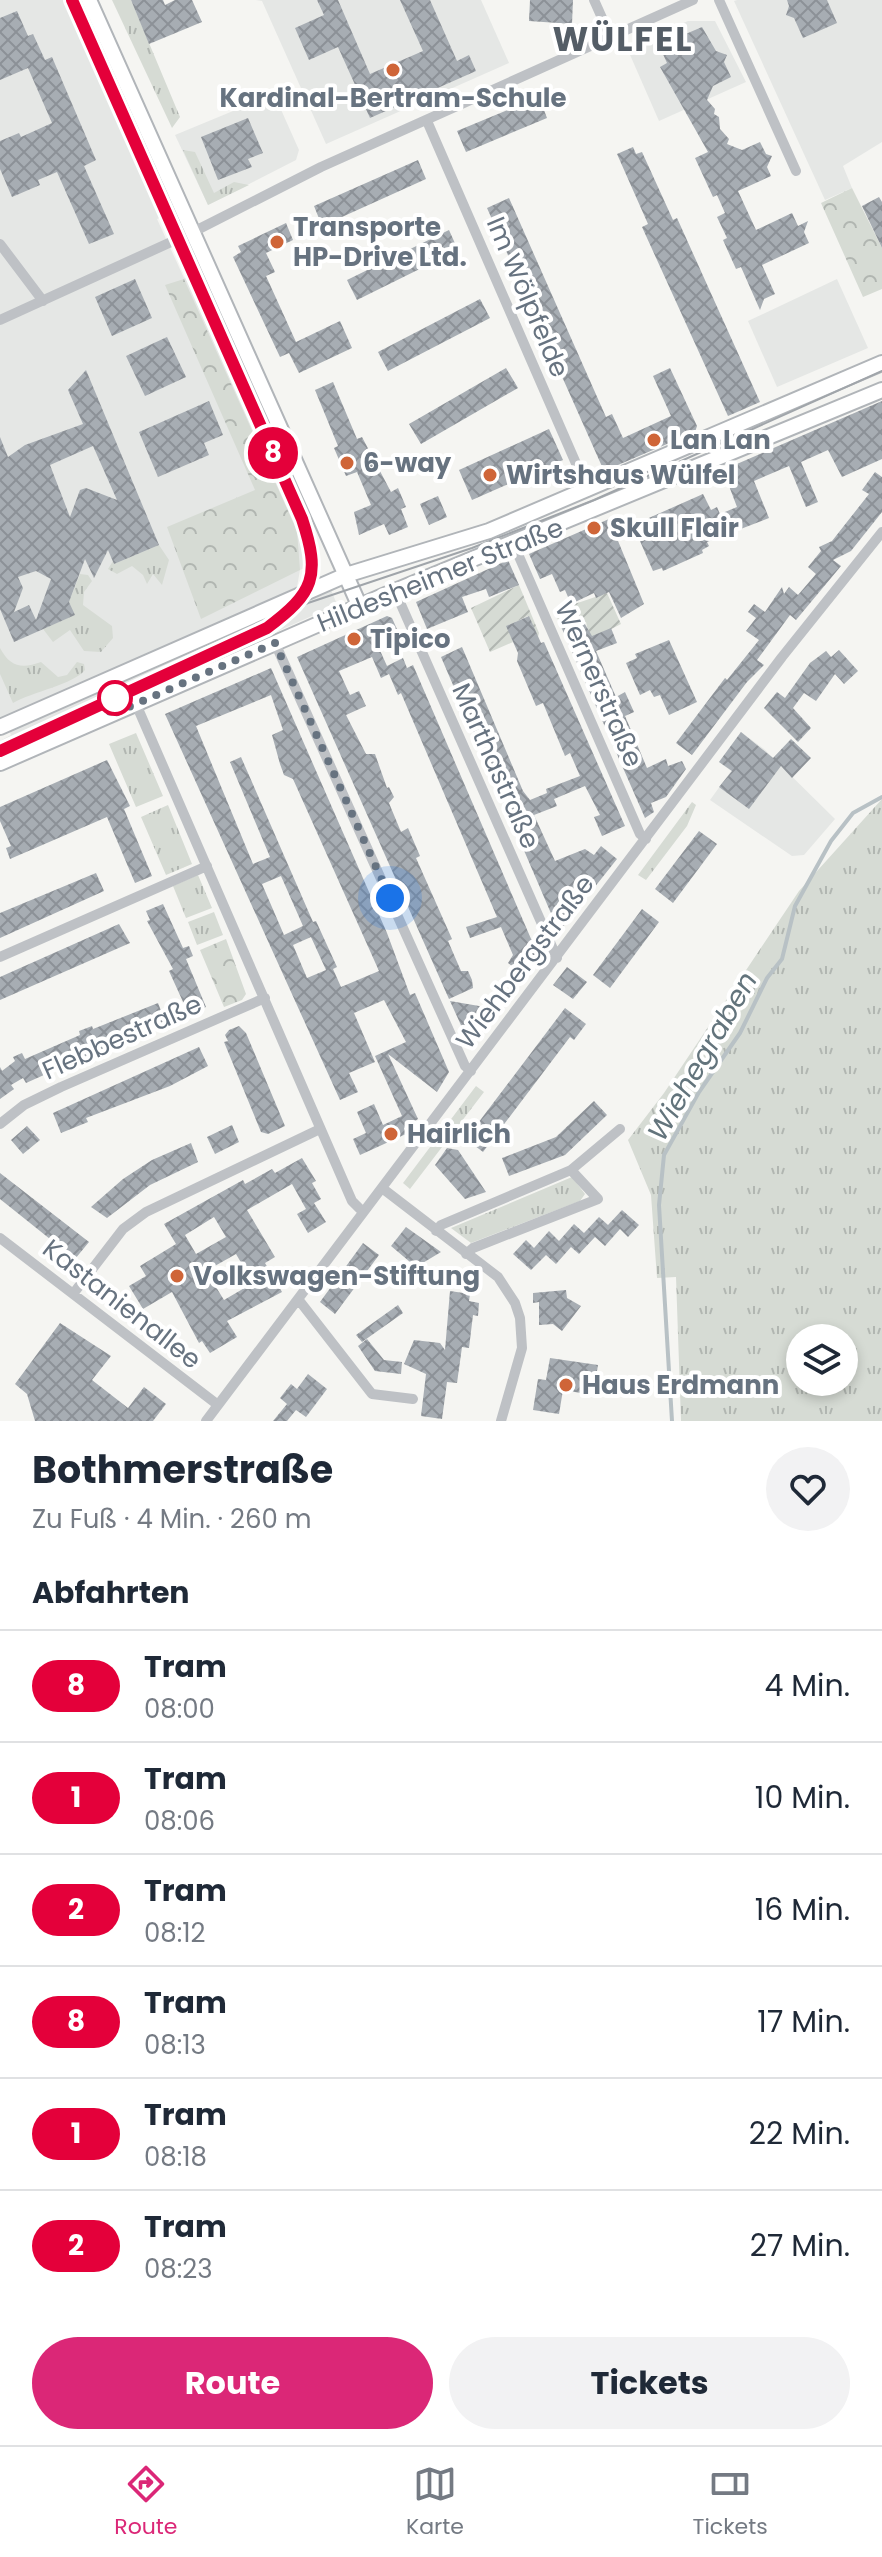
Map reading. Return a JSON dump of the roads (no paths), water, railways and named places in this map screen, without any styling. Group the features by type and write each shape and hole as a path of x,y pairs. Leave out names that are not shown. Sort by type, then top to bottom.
{"main road":[{"path":"89,0 360,607"},
{"name":"Hildesheimer Straße","path":"0,727 346,575 489,531 882,363"},
{"name":"Hildesheimer Straße","path":"0,763 395,591 514,545 882,390"}],"street":[{"path":"594,0 611,38"},
{"path":"719,0 796,171"},
{"path":"0,320 193,232 321,167 691,1"},
{"name":"Im Wölpfelde","path":"427,121 588,491"},
{"path":"0,244 43,301"},
{"name":"Wiehbergstraße","path":"206,1421 782,657 882,532"},
{"name":"Wernerstraße","path":"514,545 640,834 646,839"},
{"name":"Marthastraße","path":"395,591 557,958"},
{"path":"275,643 465,1066 471,1071"},
{"path":"136,704 352,1201 363,1212"},
{"path":"0,957 207,866"},
{"name":"Flebbestraße","path":"0,1124 24,1105 61,1087 265,998"},
{"path":"73,1294 123,1229 146,1212 320,1129"},
{"path":"436,1231 441,1225 571,1170 620,1129"},
{"path":"466,1254 473,1248 598,1199 571,1170"},
{"path":"382,1188 498,1277 508,1290 520,1318 519,1364 501,1421"},
{"name":"Kastanienallee","path":"0,1238 218,1405"},
{"path":"298,1299 372,1394 413,1399"}],"waterway":[{"name":"Wiehegraben","path":"672,1421 659,1205 664,1155 699,1092 740,1033 767,978 782,959 795,906 831,841 853,813 882,797"}],"tram line":[{"name":"8","path":"0,751 267,628 300,601 314,571 311,544 302,519 72,0"},
{"path":"73,0 302,519 312,555 311,577 292,609"},
{"path":"0,744 308,603 472,548 594,500 882,371"}],"place":[{"name":"Kardinal-Bertram-Schule","path":"393,70"},
{"name":"Transporte HP-Drive Ltd.","path":"277,242"},
{"name":"Lan Lan","path":"654,440"},
{"name":"6-way","path":"347,463"},
{"name":"Wirtshaus Wülfel","path":"490,475"},
{"name":"Skull Flair","path":"594,528"},
{"name":"Tipico","path":"354,639"},
{"name":"Hairlich","path":"391,1134"},
{"name":"Volkswagen-Stiftung","path":"177,1276"},
{"name":"Haus Erdmann","path":"566,1385"}],"district":[{"name":"WÜLFEL","path":"623,39"}]}
